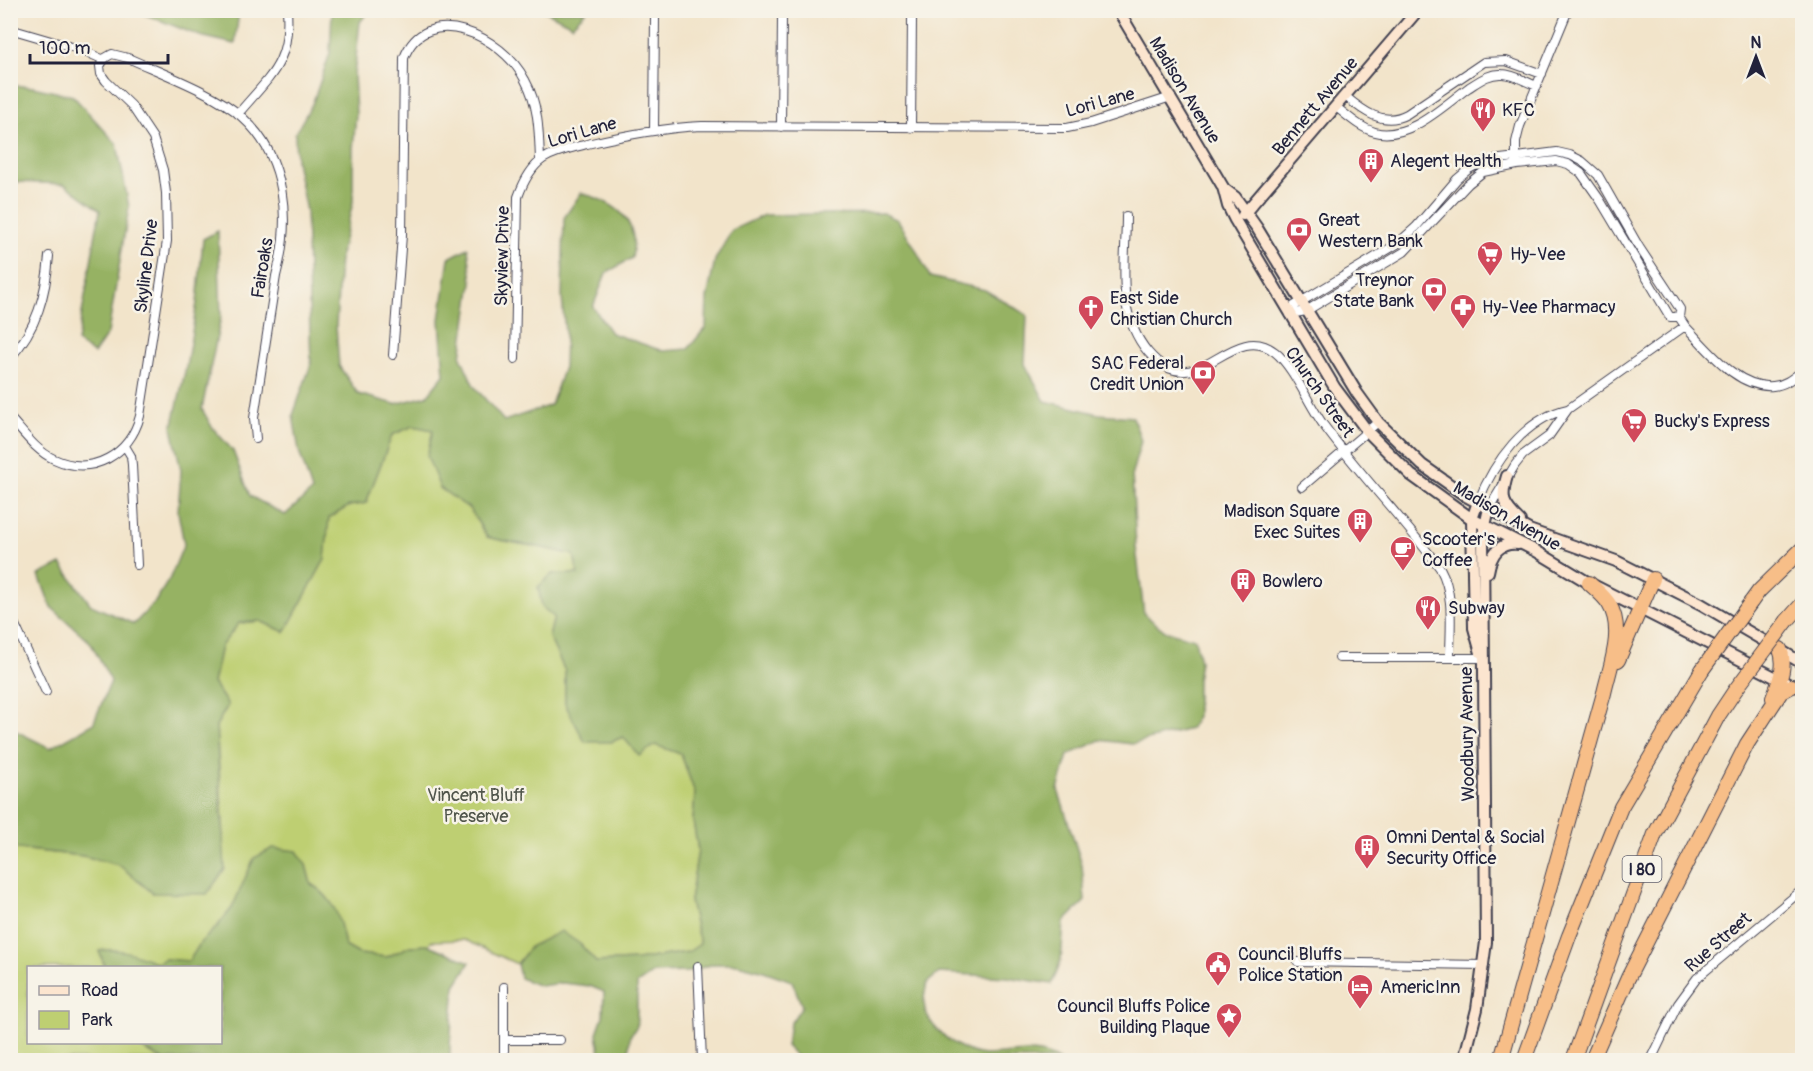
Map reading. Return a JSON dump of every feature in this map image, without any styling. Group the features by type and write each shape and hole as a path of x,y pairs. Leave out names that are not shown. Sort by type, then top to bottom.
{"highway":[{"name":"I 80","path":"1524,1060 1569,936 1621,807 1702,670 1759,591 1803,549"},
{"path":"1604,693 1653,579"},
{"path":"1501,1060 1604,693 1616,639 1615,622 1608,603 1589,583"},
{"name":"I 80","path":"1573,1060 1655,834 1718,716 1787,621 1803,604"},
{"path":"1592,1060 1628,978 1747,744 1781,692 1792,684 1783,664 1780,649"}],"main road":[{"name":"Madison Avenue","path":"1118,10 1223,187 1235,220 1290,314 1335,388 1368,432 1411,475 1472,519 1522,544 1589,583 1792,684"},
{"name":"Bennett Avenue","path":"1235,220 1246,212 1418,10"},
{"name":"Madison Avenue","path":"1223,187 1235,197 1246,212 1357,393 1378,422 1422,465 1458,491 1529,530 1616,561 1653,579 1803,663"},
{"path":"1507,476 1503,490 1504,501 1529,530"},
{"name":"Woodbury Avenue","path":"1478,502 1472,519 1474,628 1483,658"},
{"name":"Woodbury Avenue","path":"1464,1060 1476,1016 1484,965 1486,922 1483,535 1489,508"},
{"path":"1485,590 1489,563 1495,551 1506,544 1522,544"}],"street":[{"path":"10,28 82,50 104,60 112,54 128,58 217,99 238,114 278,66 283,56 288,39 287,10"},
{"path":"1517,165 1517,136 1568,10"},
{"path":"654,130 655,15"},
{"path":"781,127 782,15"},
{"path":"911,128 912,17"},
{"name":"Lori Lane","path":"393,355 402,235 404,58 414,35 432,24 453,22 479,33 504,51 526,80 536,107 540,161 577,147 626,135 702,126 1067,128 1091,123 1171,97"},
{"name":"Skyline Drive","path":"104,60 100,66 101,74 139,114 153,138 163,170 167,210 167,241 140,416 125,446"},
{"path":"1345,96 1367,113 1381,118 1395,119 1415,109 1469,70 1484,62 1506,61 1542,74"},
{"path":"1336,107 1366,129 1391,134 1414,126 1489,76 1509,75 1537,86"},
{"name":"Fairoaks","path":"238,114 251,126 270,154 281,185 283,201 282,254 276,276 254,418 256,439"},
{"path":"1304,306 1397,244 1416,227 1457,179 1469,169 1480,163 1516,156 1557,152 1582,161 1598,175 1680,309 1679,317 1685,326 1728,368 1743,380 1772,386 1787,382 1803,372"},
{"name":"Skyview Drive","path":"515,359 517,203 524,181 540,161"},
{"path":"1290,314 1404,252 1476,176 1492,169 1556,161 1568,164 1581,173 1600,200 1670,316 1679,317"},
{"name":"Church Street","path":"1126,216 1125,292 1128,313 1138,337 1156,361 1165,367 1186,371 1201,367 1241,346 1260,345 1269,348 1284,362 1312,409 1344,452 1444,576 1450,598 1450,657"},
{"path":"10,358 27,337 37,316 46,286 49,256"},
{"path":"1489,508 1507,476 1523,455 1549,436 1568,409 1685,326"},
{"path":"1478,502 1495,467 1517,440 1551,413 1568,409"},
{"path":"10,418 45,454 66,463 81,465 105,460 125,446 132,465 137,565"},
{"path":"1302,487 1378,422"},
{"path":"10,614 45,692"},
{"path":"1339,658 1483,658"},
{"name":"Rue Street","path":"1651,1060 1678,1004 1696,978 1803,890"},
{"path":"1298,962 1484,965"},
{"path":"698,966 702,1060"},
{"path":"504,987 504,1060"},
{"path":"504,1040 560,1040"}],"green space":[{"path":"136,11 239,11 235,44 200,36"},
{"path":"332,11 369,11 360,22 354,75 356,115 353,149 353,202 340,256 336,326 339,366 358,394 395,404 427,396 444,375 440,320 449,258 468,248 472,282 461,357 474,386 504,421 551,405 564,367 565,333 562,297 564,218 581,193 615,208 629,223 632,233 634,244 632,258 606,273 593,307 611,333 663,351 688,349 706,327 707,298 715,260 732,230 764,215 883,213 898,220 930,277 985,290 1027,315 1025,364 1045,401 1099,414 1133,417 1141,441 1132,473 1136,547 1144,614 1165,631 1195,639 1200,661 1197,680 1197,716 1190,729 1132,744 1100,740 1068,755 1058,790 1082,865 1085,901 1064,922 1061,960 1052,984 1007,977 939,973 927,983 924,996 926,1011 937,1029 966,1050 986,1055 1032,1052 1058,1060 800,1060 786,1046 790,1024 802,1006 792,981 737,964 714,964 687,972 653,973 637,984 637,1026 630,1036 628,1060 601,1060 597,1033 603,1016 604,992 590,986 562,983 540,986 520,978 517,964 531,946 561,931 580,944 596,962 637,960 688,952 700,944 690,901 698,850 693,821 695,793 681,754 655,745 639,756 623,737 611,742 585,742 565,704 565,671 549,637 554,617 542,607 538,587 552,574 578,574 574,555 487,537 470,509 440,488 427,456 433,430 413,426 392,435 366,503 349,506 329,518 325,559 285,632 260,621 239,623 221,646 213,683 228,705 216,726 225,869 207,894 153,893 119,865 83,856 11,848 10,728 50,748 93,724 111,681 90,642 51,607 39,575 61,564 91,605 134,624 155,602 170,578 184,544 178,512 181,470 172,428 197,303 203,239 218,231 221,317 202,409 212,427 233,451 250,496 285,515 312,491 299,451 293,415 311,364 306,211 296,161 295,134 313,102 330,53"},
{"path":"545,11 586,11 572,25"},
{"path":"10,85 33,87 73,96 117,144 129,207 108,333 94,354 77,342 100,210 64,184 17,182 11,179"},
{"name":"Vincent Bluff Preserve","path":"413,426 434,430 440,488 470,509 487,537 574,555 578,574 552,574 554,617 549,637 565,671 565,704 611,742 623,737 681,754 695,793 693,821 698,850 690,901 700,944 689,952 637,960 596,962 580,944 531,946 517,964 465,940 431,941 429,945 410,946 387,957 359,954 345,946 335,911 319,889 311,884 306,865 244,885 232,908 201,942 189,962 165,959 158,963 122,951 99,951 105,966 27,966 27,1044 134,1044 164,1060 11,1060 10,848 83,856 119,865 153,893 224,835 216,726 228,705 213,683 221,646 239,623 260,621 285,632 325,559 328,518 349,506 366,503 392,435"},
{"path":"273,848 297,851 306,865 311,884 326,896 336,911 345,946 359,954 387,957 410,946 429,945 470,962 455,986 450,1060 164,1060 134,1044 222,1044 222,966 105,966 99,951 121,951 158,963 164,959 189,961 201,942 232,908 254,858"}],"place":[{"name":"KFC","path":"1483,133"},
{"name":"Alegent Health","path":"1371,184"},
{"name":"Great Western Bank","path":"1299,253"},
{"name":"Hy-Vee","path":"1490,277"},
{"name":"Treynor State Bank","path":"1434,313"},
{"name":"Hy-Vee Pharmacy","path":"1463,330"},
{"name":"East Side Christian Church","path":"1091,331"},
{"name":"SAC Federal Credit Union","path":"1203,396"},
{"name":"Bucky's Express","path":"1634,444"},
{"name":"Madison Square Exec Suites","path":"1360,544"},
{"name":"Scooter's Coffee","path":"1403,572"},
{"name":"Bowlero","path":"1243,604"},
{"name":"Subway","path":"1428,631"},
{"name":"Omni Dental & Social Security Office","path":"1367,870"},
{"name":"Council Bluffs Police Station","path":"1218,987"},
{"name":"AmericInn","path":"1360,1010"},
{"name":"Council Bluffs Police Building Plaque","path":"1229,1039"}]}
